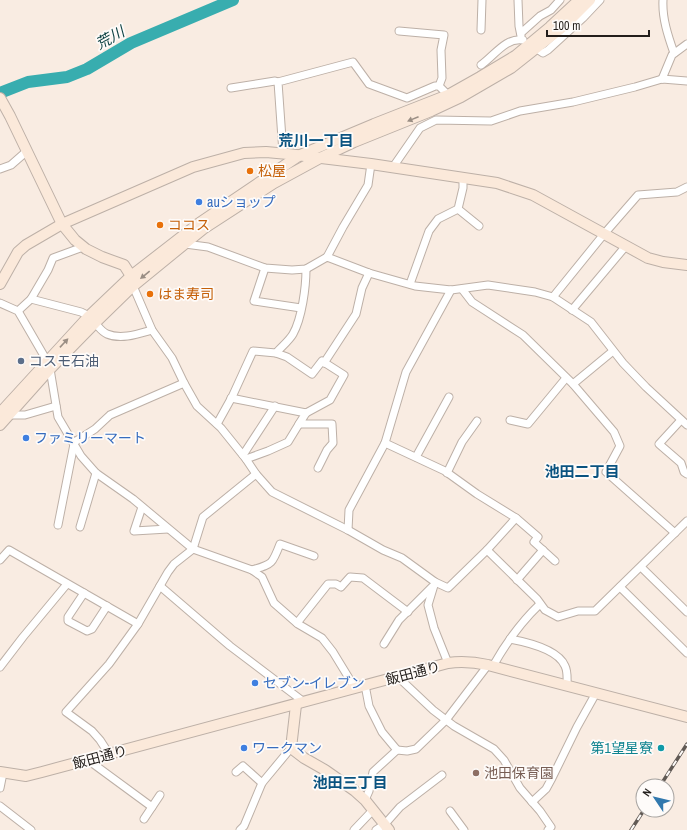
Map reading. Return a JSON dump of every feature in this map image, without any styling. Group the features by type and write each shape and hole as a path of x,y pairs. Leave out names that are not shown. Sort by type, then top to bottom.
{"street":[{"path":"481,30 482,0"},
{"path":"518,0 519,26 523,40"},
{"path":"0,425 4,414 92,319 132,281 198,224 300,155 448,95 509,59 540,16 551,10 560,0"},
{"path":"537,49 543,53 548,50 600,0"},
{"path":"663,0 667,32 674,52"},
{"path":"481,65 510,41 517,39 523,40 550,27 585,2"},
{"path":"393,167 420,128 433,116 461,97 511,68 537,49 585,2"},
{"path":"399,31 444,35 441,50 442,78 439,86"},
{"path":"662,79 672,54 687,44"},
{"path":"231,88 275,81 278,82 353,62 369,84 406,98 435,86 439,86"},
{"path":"132,281 204,229 274,183 320,158 354,142 433,116 491,121 520,111 573,102 662,79 687,82"},
{"path":"278,82 283,153"},
{"path":"439,86 448,95"},
{"path":"0,98 26,148 62,224 83,247 102,257 124,265 152,330 172,358 197,406 216,424 245,456 256,474 272,492 348,530 383,550 402,558 434,584 448,588 487,550 516,518"},
{"path":"0,169 11,165 26,148"},
{"path":"0,284 18,252 26,245 62,224 193,167 244,153 283,153 300,155 393,167 497,183 533,195 648,258 663,262 687,265"},
{"path":"185,244 208,248 265,268 292,270 306,269 327,257 368,185 371,164"},
{"path":"458,209 463,188 463,178"},
{"path":"553,297 638,194 677,192 687,187"},
{"path":"458,209 479,226"},
{"path":"410,284 429,231 438,219 458,209"},
{"path":"18,310 31,299 48,270 53,258 83,247"},
{"path":"572,310 626,247"},
{"path":"327,257 369,273 410,284 451,290 488,285 535,292 553,297 591,322 613,351 646,387 687,425"},
{"path":"265,268 254,301 301,308"},
{"path":"276,352 292,335 296,327 301,308 306,269"},
{"path":"324,363 356,314 362,288 369,273"},
{"path":"462,289 472,302 523,334 573,384 614,432 620,446 606,472 675,533"},
{"path":"348,530 349,510 385,443 406,372 451,290"},
{"path":"31,299 81,312 92,319 103,332 108,335 132,336 152,330"},
{"path":"0,303 18,310 49,365 58,417 81,456 96,473 142,507 193,549 252,570 262,577 274,603 297,623 322,638 333,652 360,687 382,732 397,750 407,751 416,749 446,720 526,619 540,604"},
{"path":"216,424 231,398 253,351 276,352 287,357 312,374 322,361 344,375 330,400 306,413 288,442 268,451 245,456"},
{"path":"573,384 613,351"},
{"path":"510,420 528,424 566,378"},
{"path":"58,524 74,444 95,429 110,415 184,383"},
{"path":"416,457 449,397"},
{"path":"231,398 306,413"},
{"path":"4,414 25,415 56,406"},
{"path":"245,456 275,406"},
{"path":"681,420 659,444 681,462 684,472 687,474"},
{"path":"447,473 462,442 476,421"},
{"path":"299,424 332,424 333,443 327,450 318,468"},
{"path":"385,443 447,473 477,494 516,518 538,537 534,542 555,561"},
{"path":"80,527 96,473"},
{"path":"109,754 92,731 66,712 109,664 138,624 174,564 193,549 203,517 256,474"},
{"path":"142,507 134,531 168,529"},
{"path":"487,550 545,610 558,617 578,611 595,611 687,521"},
{"path":"252,570 269,565 274,560 280,544 314,556"},
{"path":"0,560 9,550 138,624"},
{"path":"516,580 543,550"},
{"path":"641,567 687,612"},
{"path":"297,623 328,584 336,584 341,587 350,577 364,578 408,612"},
{"path":"0,666 67,584"},
{"path":"384,644 399,620 434,584"},
{"path":"434,584 428,605 434,628 448,663"},
{"path":"160,586 300,703 291,748 262,783 244,829"},
{"path":"620,587 687,653"},
{"path":"84,593 68,617 68,620 87,631 92,629 107,606"},
{"path":"510,639 539,647 552,653 565,666 567,685"},
{"name":"飯田通り","path":"1,773 26,776 448,663 472,662 490,665 687,717"},
{"path":"398,677 433,710 446,720 494,749 504,760 520,788 552,829"},
{"path":"532,802 546,789 596,693"},
{"path":"291,748 355,791 365,800 387,827"},
{"path":"365,800 369,791 373,772 397,750"},
{"path":"88,760 152,807"},
{"path":"236,772 243,766 262,783"},
{"path":"0,788 1,773"},
{"path":"376,830 387,827 400,807 442,775"},
{"path":"144,819 160,795"},
{"path":"0,806 31,830"},
{"path":"354,830 373,810"},
{"path":"450,811 464,830"}],"waterway":[{"name":"荒川","path":"0,93 28,82 67,77 87,69 131,43 233,0"}],"railway":[{"path":"665,778 687,744"},
{"path":"631,830 639,818"}],"place":[{"name":"松屋","path":"250,171"},
{"name":"auショップ","path":"199,202"},
{"name":"ココス","path":"160,225"},
{"name":"はま寿司","path":"150,294"},
{"name":"コスモ石油","path":"21,361"},
{"name":"ファミリーマート","path":"26,438"},
{"name":"セブン-イレブン","path":"255,683"},
{"name":"ワークマン","path":"244,748"},
{"name":"第1望星寮","path":"661,748"},
{"name":"池田保育園","path":"476,773"}],"district":[{"name":"荒川一丁目","path":"316,141"},
{"name":"池田二丁目","path":"582,472"},
{"name":"池田三丁目","path":"350,783"}]}
